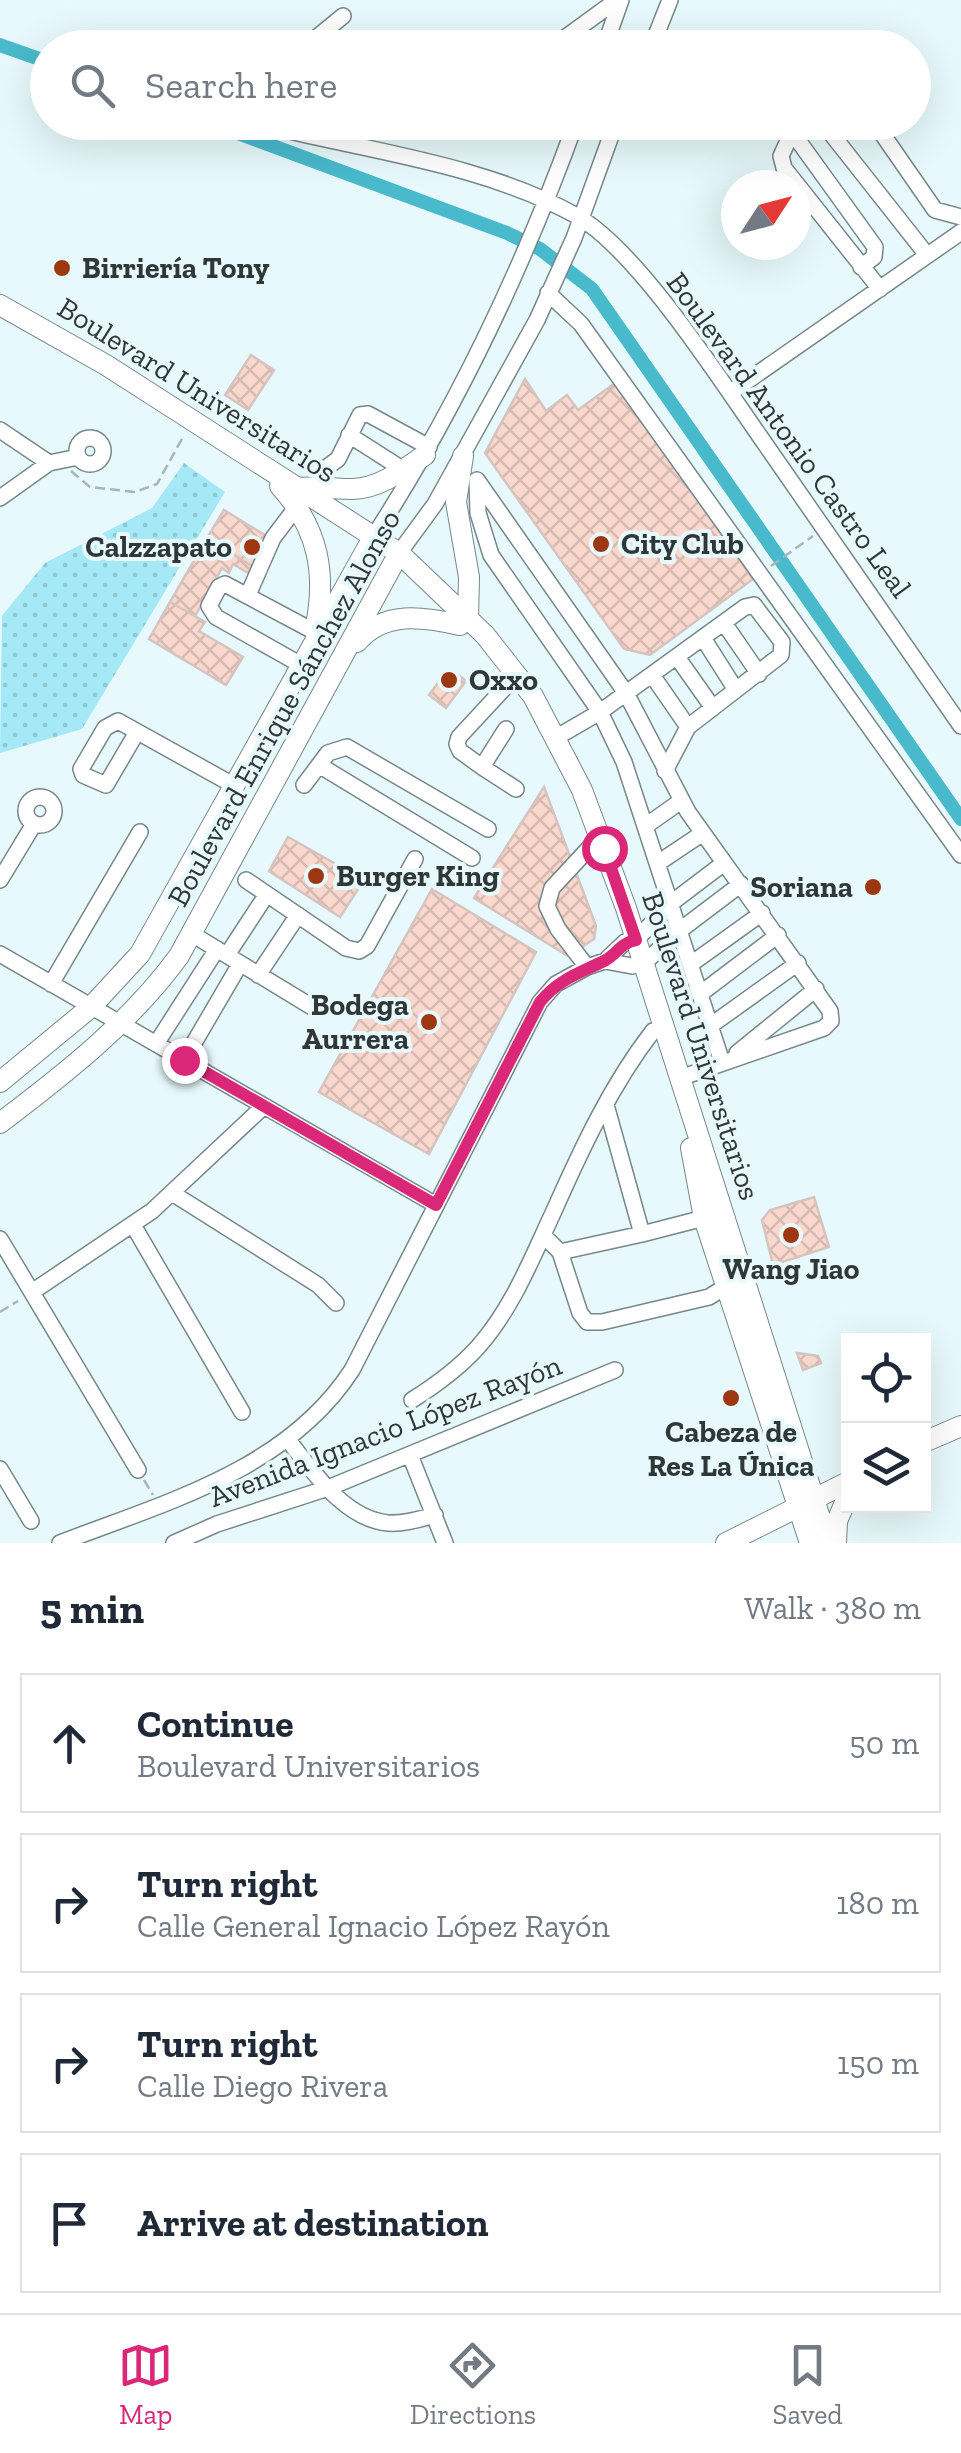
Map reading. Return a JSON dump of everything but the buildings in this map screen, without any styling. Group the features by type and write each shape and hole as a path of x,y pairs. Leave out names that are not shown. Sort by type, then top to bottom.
{"main road":[{"name":"Boulevard Universitarios","path":"0,307 96,361 290,491"},
{"name":"Boulevard Universitarios","path":"0,307 106,365 372,542 504,656 557,737 596,826 630,941 680,1078 695,1143 704,1218 725,1287 807,1505 828,1543"},
{"path":"315,638 322,593 319,555 290,491 319,485 357,489 374,485 408,473 427,451"},
{"path":"346,654 365,632 392,620 430,618 464,622 469,577 456,502 465,453"},
{"name":"Boulevard Enrique Sánchez Alonso","path":"0,1082 91,1007 140,954 372,542"},
{"name":"Boulevard Enrique Sánchez Alonso","path":"0,1123 121,1024 152,992 192,934 396,560"},
{"name":"Boulevard Universitarios","path":"464,622 510,683 556,759 630,941"},
{"name":"Boulevard Universitarios","path":"638,965 654,1030 695,1143 807,1505 810,1543"},
{"path":"931,1439 961,1426"},
{"path":"726,1543 841,1486"},
{"path":"836,1543 841,1513"}],"street":[{"path":"576,30 619,0"},
{"path":"610,30 619,0"},
{"path":"655,30 666,0"},
{"path":"326,30 343,16"},
{"name":"Boulevard Antonio Castro Leal","path":"328,140 464,172 544,210 580,218 639,274 730,392 961,726"},
{"path":"319,485 326,468 338,459 360,415 368,414 427,451 526,256 569,140"},
{"name":"Boulevard Enrique Sánchez Alonso","path":"396,560 435,504 514,364 574,238 609,140"},
{"path":"789,140 781,156 784,168 880,289"},
{"path":"804,140 875,247 874,257 862,267"},
{"path":"836,140 927,256"},
{"path":"887,140 936,210 961,217"},
{"path":"730,392 961,232"},
{"path":"548,293 581,324 767,568 961,854"},
{"path":"0,430 55,462"},
{"path":"349,435 408,473"},
{"path":"465,453 477,480 626,693 682,801 830,1011 828,1026 680,1078"},
{"path":"0,498 55,462 78,457"},
{"name":"Boulevard Enrique Sánchez Alonso","path":"372,542 408,473"},
{"path":"477,480 479,522 491,554 509,586 600,712 624,762 710,1026 725,1061"},
{"path":"248,595 290,491"},
{"path":"557,737 600,712 751,604 767,568"},
{"path":"303,666 209,610 222,584 248,595 315,638"},
{"path":"665,770 688,727 778,660 783,645 760,610 751,604"},
{"path":"724,623 759,674"},
{"path":"703,638 736,690"},
{"path":"677,657 712,708"},
{"path":"652,675 688,727"},
{"path":"510,683 457,744 460,751 516,789"},
{"path":"482,767 506,729"},
{"path":"137,732 235,786"},
{"path":"304,785 333,750 352,749 488,830"},
{"path":"319,764 472,858"},
{"path":"646,826 682,801"},
{"path":"0,880 34,824"},
{"path":"51,984 140,832"},
{"path":"658,863 703,833"},
{"path":"588,967 558,929 547,906 552,888 592,845"},
{"path":"246,880 351,950 362,950 415,860"},
{"path":"605,961 724,862"},
{"path":"605,961 638,965 740,884"},
{"path":"156,1044 228,956 267,894"},
{"path":"691,964 762,913"},
{"path":"258,975 298,914"},
{"path":"192,934 312,1007"},
{"path":"700,994 778,935"},
{"path":"0,954 436,1205"},
{"path":"184,1060 228,956"},
{"name":"Avenida Ignacio López Rayón","path":"60,1543 229,1476 288,1440 338,1392 540,1002 565,978 605,961"},
{"path":"710,1026 798,964"},
{"path":"725,1061 816,990"},
{"path":"412,1400 450,1374 479,1346 520,1286 606,1105 632,1058 654,1030"},
{"path":"606,1105 642,1234"},
{"path":"32,1292 133,1225 263,1106"},
{"path":"172,1193 318,1285 336,1303"},
{"path":"560,1252 704,1218"},
{"path":"133,1225 242,1412"},
{"path":"543,1236 560,1252 580,1314 587,1322 691,1301 725,1287"},
{"path":"0,1239 138,1470"},
{"name":"Avenida Ignacio López Rayón","path":"176,1543 217,1524 328,1488 615,1370"},
{"path":"288,1440 328,1488 351,1508 374,1520 394,1523 434,1516"},
{"path":"410,1455 445,1543"},
{"path":"0,1469 31,1521"}],"path":[{"path":"55,462 90,488 136,492 157,484 191,423"},
{"path":"767,568 805,541"},
{"path":"0,1312 32,1292"},
{"path":"138,1470 159,1505"}],"shaded area":[{"path":"184,463 225,492 82,729 0,753 2,616 45,563 152,508"}],"waterway":[{"path":"0,45 30,56"},
{"path":"256,140 507,233 540,249 592,289 961,819"}],"place":[{"name":"Birriería Tony","path":"62,268"},
{"name":"City Club","path":"601,544"},
{"name":"Calzzapato","path":"252,547"},
{"name":"Oxxo","path":"449,680"},
{"name":"Burger King","path":"316,876"},
{"name":"Soriana","path":"873,887"},
{"name":"Bodega Aurrera","path":"429,1022"},
{"name":"Wang Jiao","path":"791,1235"},
{"name":"Cabeza de Res La Única","path":"731,1398"}],"route":[{"path":"184,1060 436,1205 540,1002 565,978 605,961 624,942 636,940 604,848"}]}
